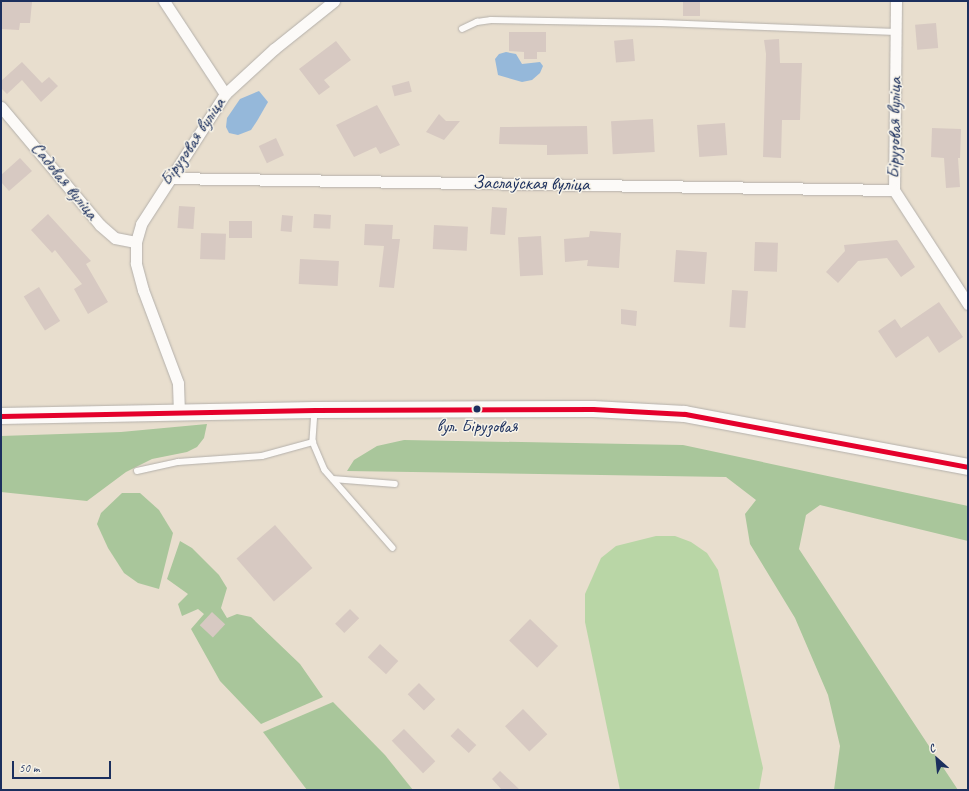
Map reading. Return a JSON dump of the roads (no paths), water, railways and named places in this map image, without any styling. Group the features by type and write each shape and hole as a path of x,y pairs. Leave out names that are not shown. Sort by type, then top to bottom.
{"main road":[{"path":"1,416 315,410 593,409 685,414 968,467"}],"street":[{"path":"164,1 224,94"},
{"name":"Бірузовая вуліца","path":"179,412 178,383 136,263 136,242 141,224 224,94 274,49 334,1"},
{"name":"Бірузовая вуліца","path":"896,1 894,190 968,304"},
{"name":"Садовая вуліца","path":"1,107 100,225 116,238 136,242"},
{"name":"Заслаўская вуліца","path":"169,178 894,190"}],"lane":[{"path":"462,29 476,22 491,20 662,22 896,32"},
{"path":"315,410 313,442 318,457 333,479 394,548"},
{"path":"137,471 178,462 262,456 313,442"},
{"path":"333,479 395,484"}],"water":[{"path":"506,52 516,54 522,64 540,62 543,66 540,73 532,80 522,82 498,75 495,59 499,54"},
{"path":"259,91 268,102 251,130 238,135 229,133 226,127 227,118 240,99"}],"place":[{"name":"вул. Бірузовая","path":"477,409"}]}
